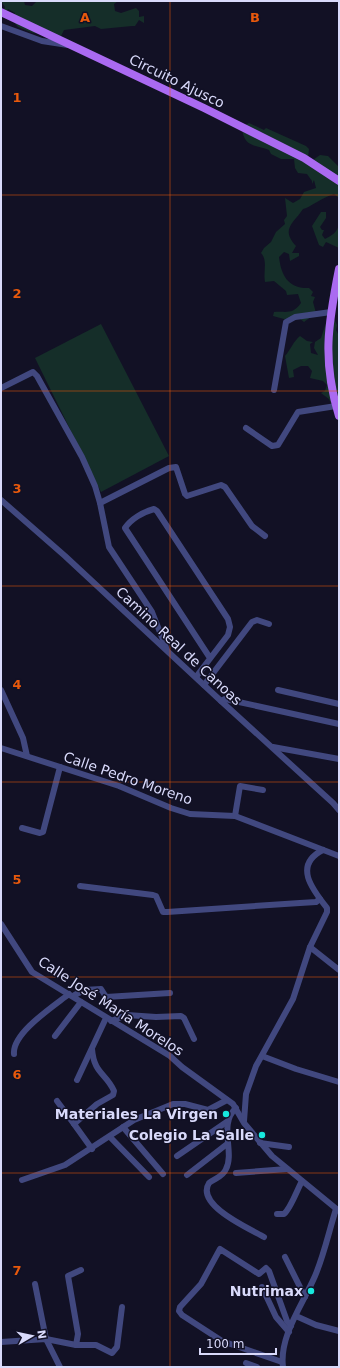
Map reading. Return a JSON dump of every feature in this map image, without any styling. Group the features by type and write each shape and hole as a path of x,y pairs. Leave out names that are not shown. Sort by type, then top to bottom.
{"main road":[{"name":"Circuito Ajusco","path":"1,12 204,108 304,158 339,181"},
{"path":"339,269 331,312 327,350 329,373 339,416"}],"street":[{"path":"1,26 42,41 72,46"},
{"path":"274,390 286,322 295,317 331,312"},
{"path":"1,388 33,372 37,376 82,458 100,503 109,547 152,612 167,652"},
{"path":"246,428 272,446 275,446 278,445 298,412 336,406"},
{"path":"100,503 169,468 176,467 184,494 187,496 221,485 225,487 252,526 265,536"},
{"name":"Camino Real de Canoas","path":"1,500 65,556 167,652 273,747 339,810"},
{"path":"196,678 228,634 230,627 228,619 157,511 154,509 148,511 129,522 126,528 127,532 210,658"},
{"path":"204,685 252,622 257,620 269,624"},
{"path":"1,690 23,738 27,756"},
{"path":"278,690 339,704"},
{"path":"221,701 225,699 339,724"},
{"path":"273,747 339,759"},
{"name":"Calle Pedro Moreno","path":"1,748 119,786 171,808 190,814 235,816 339,856"},
{"path":"22,828 40,833 43,832 60,767"},
{"path":"235,816 240,786 263,790"},
{"path":"244,1123 246,1094 256,1066 293,999 310,947 327,912 327,908 308,880 308,867 313,856 323,850"},
{"path":"80,886 153,895 156,896 163,912 316,902 320,898"},
{"name":"Calle José María Morelos","path":"1,924 32,972 170,1056 182,1067 227,1100 236,1108 244,1123 272,1156 338,1210"},
{"path":"310,947 339,970"},
{"path":"14,1054 15,1042 24,1032 71,995 84,990 101,989 106,997 170,993"},
{"path":"55,1036 81,1002"},
{"path":"77,1080 108,1019 127,1015 181,1016 184,1018 194,1039"},
{"path":"74,1124 97,1104 113,1095 114,1091 110,1083 98,1072 93,1061 92,1050"},
{"path":"262,1056 296,1069 339,1082"},
{"path":"22,1180 56,1169 92,1149 134,1120 173,1104 184,1104 208,1110 227,1100"},
{"path":"57,1101 92,1149"},
{"path":"236,1108 232,1112 228,1121 227,1169 221,1176 214,1179 207,1185 210,1202 231,1219 264,1237"},
{"path":"177,1156 228,1121"},
{"path":"123,1127 163,1174"},
{"path":"110,1137 149,1176"},
{"path":"260,1143 289,1147"},
{"path":"187,1176 227,1144"},
{"path":"236,1173 287,1169"},
{"path":"277,1214 284,1214 288,1210 294,1195 302,1182"},
{"path":"290,1329 269,1271 266,1268 260,1274 220,1249 201,1284 180,1307 179,1311 222,1341 283,1364 290,1329 315,1275 338,1210"},
{"path":"285,1257 305,1297"},
{"path":"76,1345 78,1334 68,1276 81,1270"},
{"path":"35,1284 46,1339 60,1367"},
{"path":"262,1287 276,1317 290,1329"},
{"path":"1,1342 46,1339 76,1345 96,1345 112,1353 117,1347 122,1307"},
{"path":"296,1316 316,1325 339,1331"},
{"path":"246,1363 257,1367"}],"green space":[{"path":"1,1 24,1 25,5 32,6 37,1 118,1 114,4 115,11 121,13 136,8 139,11 139,17 144,16 144,23 139,20 135,26 101,29 95,26 64,30 61,36 33,33 18,27 11,19 15,13 8,9 4,15 2,14 5,7"},
{"path":"249,123 264,130 266,128 306,146 309,149 308,158 310,162 320,155 328,156 339,167 339,198 334,194 325,197 303,209 290,226 289,231 291,240 296,246 292,253 299,253 299,256 290,261 289,254 284,252 279,257 282,270 287,280 296,286 309,288 313,292 311,296 315,297 313,302 316,313 304,322 299,318 284,319 273,316 274,312 292,311 301,303 298,294 287,295 286,291 274,281 265,282 265,263 261,253 271,242 276,232 285,224 284,220 287,216 285,198 293,203 300,199 304,192 316,188 314,180 312,184 312,181 307,174 298,173 295,168 294,159 281,159 271,154 269,150 247,142 243,134 242,127"},
{"path":"321,212 326,212 326,218 320,227 324,230 322,235 325,239 336,231 339,224 339,248 326,242 323,247 319,245 312,226"},
{"path":"333,317 337,325 336,330 339,336 339,403 337,405 331,404 329,399 321,393 325,391 327,385 323,381 310,378 312,371 308,366 301,366 293,370 294,377 289,378 285,356 300,336 307,341 313,342 310,344 311,353 318,355 314,348 315,342 321,338 327,320"},
{"path":"101,324 169,456 101,492 35,358"}],"place":[{"name":"Materiales La Virgen","path":"226,1114"},
{"name":"Colegio La Salle","path":"262,1135"},
{"name":"Nutrimax","path":"311,1291"}]}
